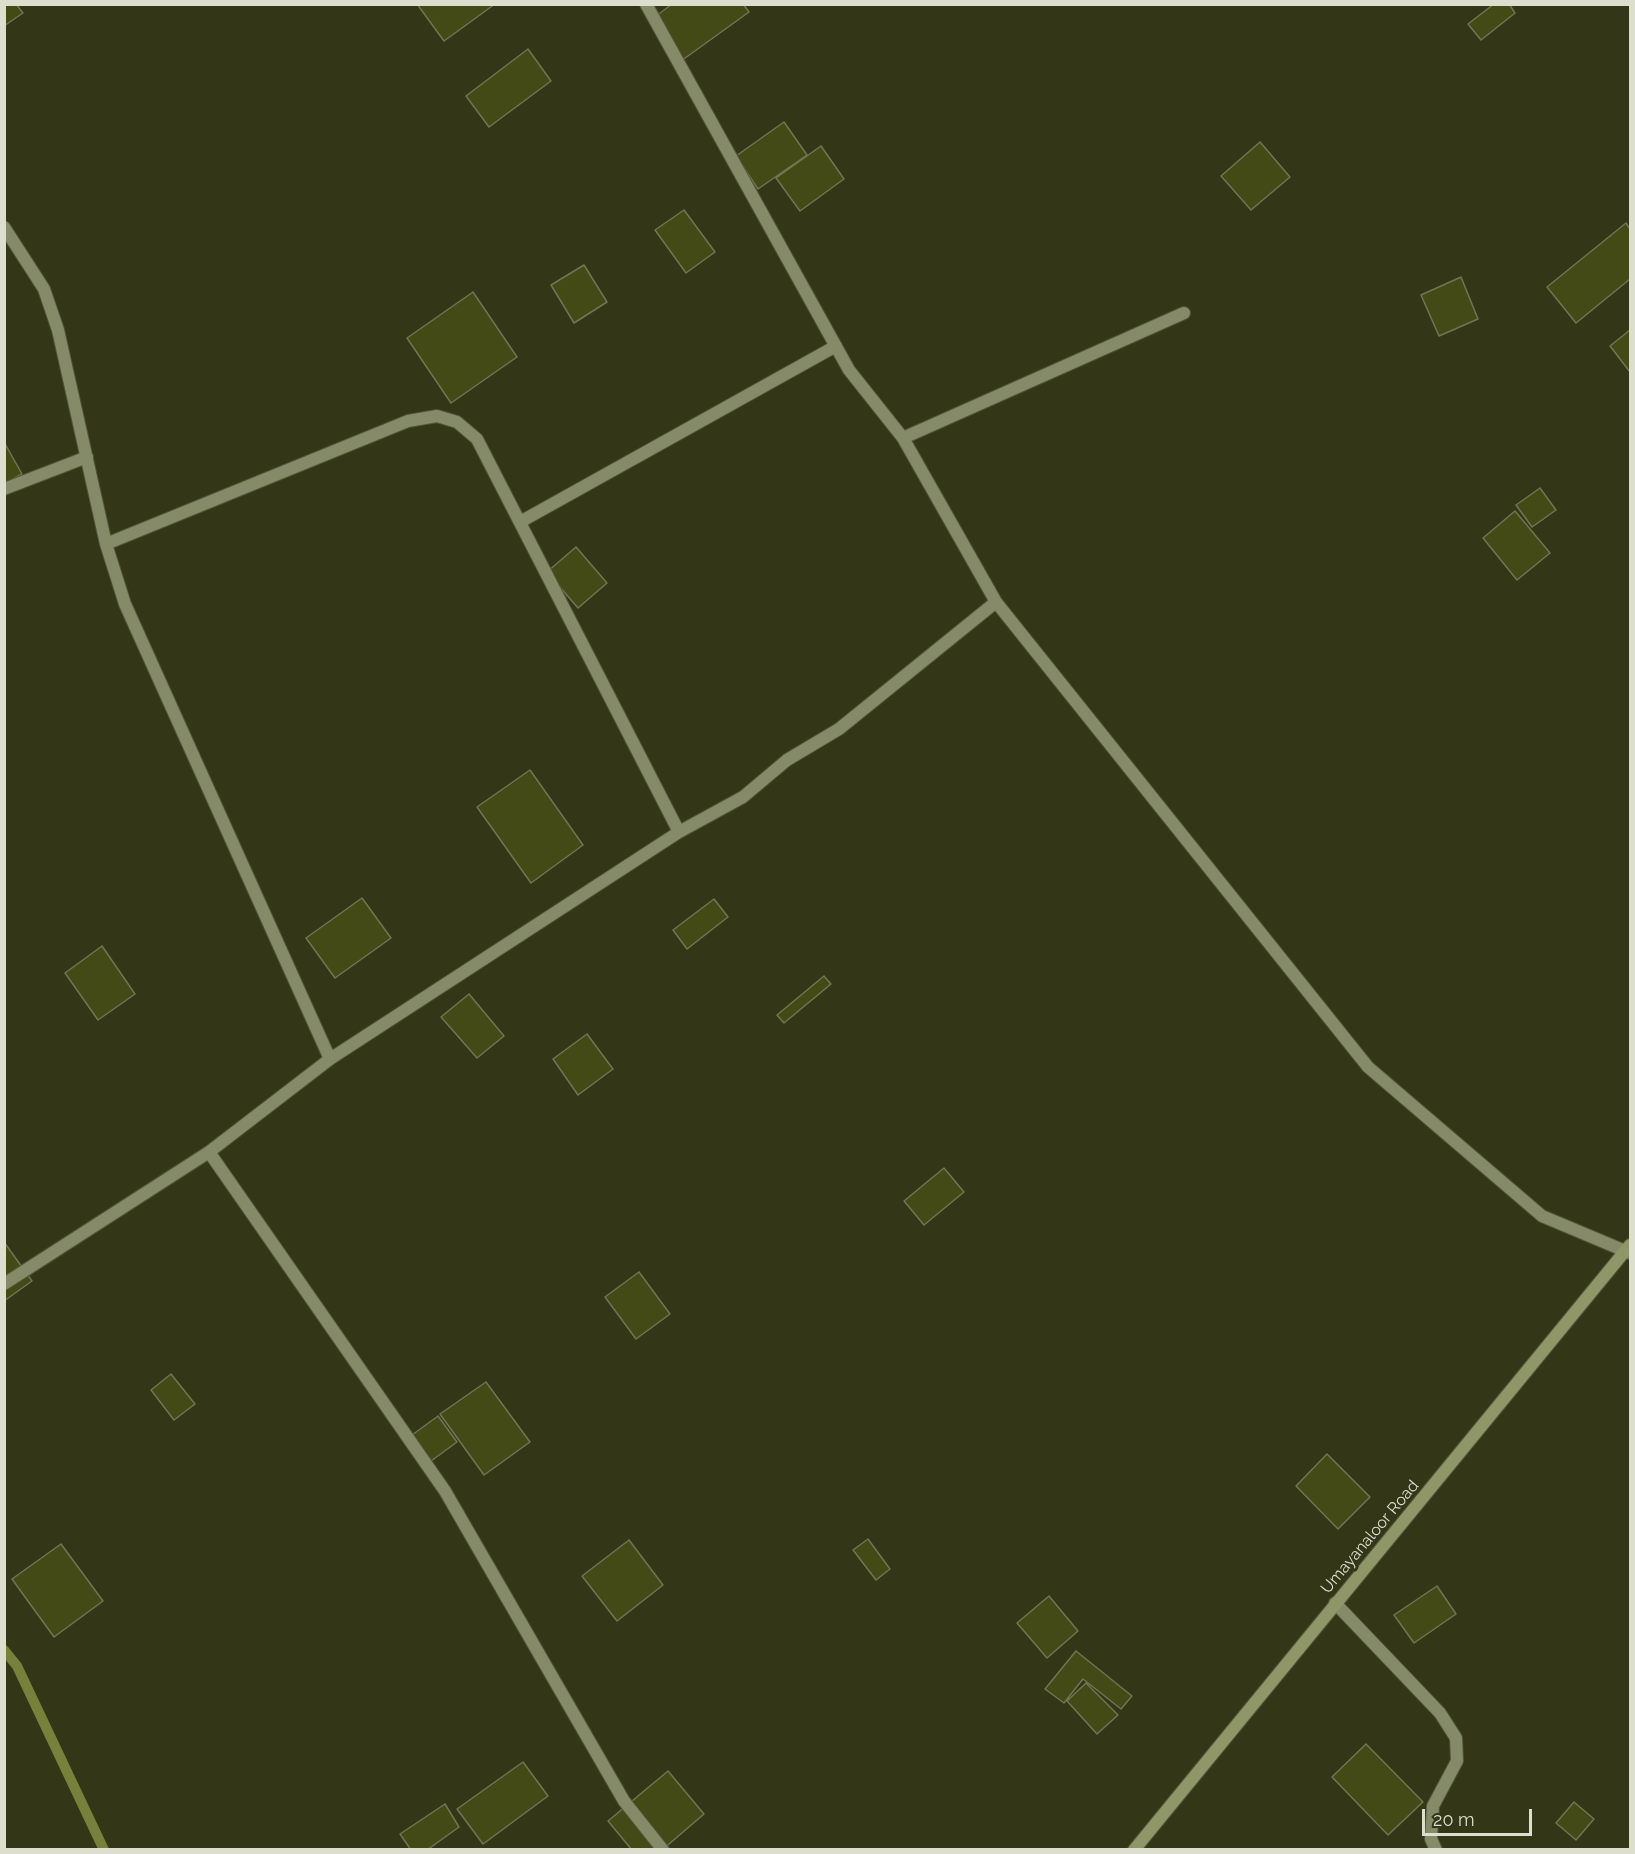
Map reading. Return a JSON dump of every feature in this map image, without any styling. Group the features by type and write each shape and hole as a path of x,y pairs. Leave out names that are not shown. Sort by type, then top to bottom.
{"main road":[{"name":"Umayanaloor Road","path":"1134,1850 1335,1603 1629,1250"}],"street":[{"path":"646,4 849,370 903,438 996,602 1368,1067 1542,1216 1629,1250"},
{"path":"4,227 44,290 58,330 106,544 125,604 330,1059"},
{"path":"903,438 1184,314"},
{"path":"520,522 836,346"},
{"path":"106,544 408,421 437,416 457,422 477,439 679,832"},
{"path":"4,489 87,457"},
{"path":"4,1284 209,1152 330,1059 679,832 743,797 787,760 839,729 996,602"},
{"path":"209,1152 445,1491 624,1801 663,1850"},
{"path":"1335,1603 1440,1713 1456,1738 1457,1761 1432,1806 1431,1839 1436,1850"}],"building":[{"path":"4,4 16,4 23,13 4,26"},
{"path":"417,4 495,4 444,41"},
{"path":"672,4 743,4 749,12 681,61 651,20"},
{"path":"1494,4 1509,4 1515,13 1481,40 1468,24"},
{"path":"528,49 551,81 489,127 466,96"},
{"path":"784,122 807,155 758,189 736,156"},
{"path":"1260,142 1290,177 1251,210 1221,176"},
{"path":"821,146 844,179 800,211 776,178"},
{"path":"684,210 715,252 686,273 655,230"},
{"path":"1626,223 1630,229 1630,279 1576,323 1547,287"},
{"path":"584,265 607,302 574,323 551,285"},
{"path":"1461,277 1478,319 1439,336 1421,295"},
{"path":"473,292 517,357 451,403 407,338"},
{"path":"1630,330 1630,372 1610,346"},
{"path":"4,442 22,474 4,484"},
{"path":"1540,488 1556,510 1532,527 1516,505"},
{"path":"1515,511 1550,553 1517,580 1483,538"},
{"path":"576,547 607,583 578,608 547,572"},
{"path":"530,770 583,845 531,883 477,807"},
{"path":"362,898 391,938 335,978 306,938"},
{"path":"714,899 728,917 687,949 673,930"},
{"path":"102,946 135,994 98,1020 65,973"},
{"path":"824,976 831,984 784,1023 777,1015"},
{"path":"469,994 504,1036 477,1058 441,1017"},
{"path":"587,1034 613,1069 578,1095 553,1059"},
{"path":"944,1168 964,1192 924,1225 904,1201"},
{"path":"4,1242 32,1281 4,1301"},
{"path":"639,1272 670,1314 636,1339 605,1297"},
{"path":"171,1374 195,1404 174,1420 151,1390"},
{"path":"486,1382 530,1442 484,1475 440,1414"},
{"path":"438,1416 457,1442 431,1461 412,1435"},
{"path":"1327,1454 1370,1497 1338,1529 1296,1486"},
{"path":"868,1539 890,1569 876,1580 853,1550"},
{"path":"629,1540 663,1585 617,1621 582,1576"},
{"path":"61,1544 103,1601 54,1637 12,1579"},
{"path":"1437,1586 1456,1614 1414,1643 1394,1615"},
{"path":"1049,1596 1078,1631 1047,1658 1017,1623"},
{"path":"1076,1651 1132,1696 1121,1709 1083,1679 1064,1703 1045,1689"},
{"path":"1086,1683 1118,1715 1097,1734 1067,1701"},
{"path":"1366,1744 1423,1802 1388,1835 1332,1777"},
{"path":"523,1762 548,1796 483,1844 457,1809"},
{"path":"668,1771 704,1814 662,1850 632,1850 608,1821"},
{"path":"1574,1802 1594,1819 1576,1840 1556,1823"},
{"path":"445,1804 459,1827 427,1850 411,1850 400,1834"}],"waterway":[{"path":"4,1650 17,1666 104,1850"}]}
